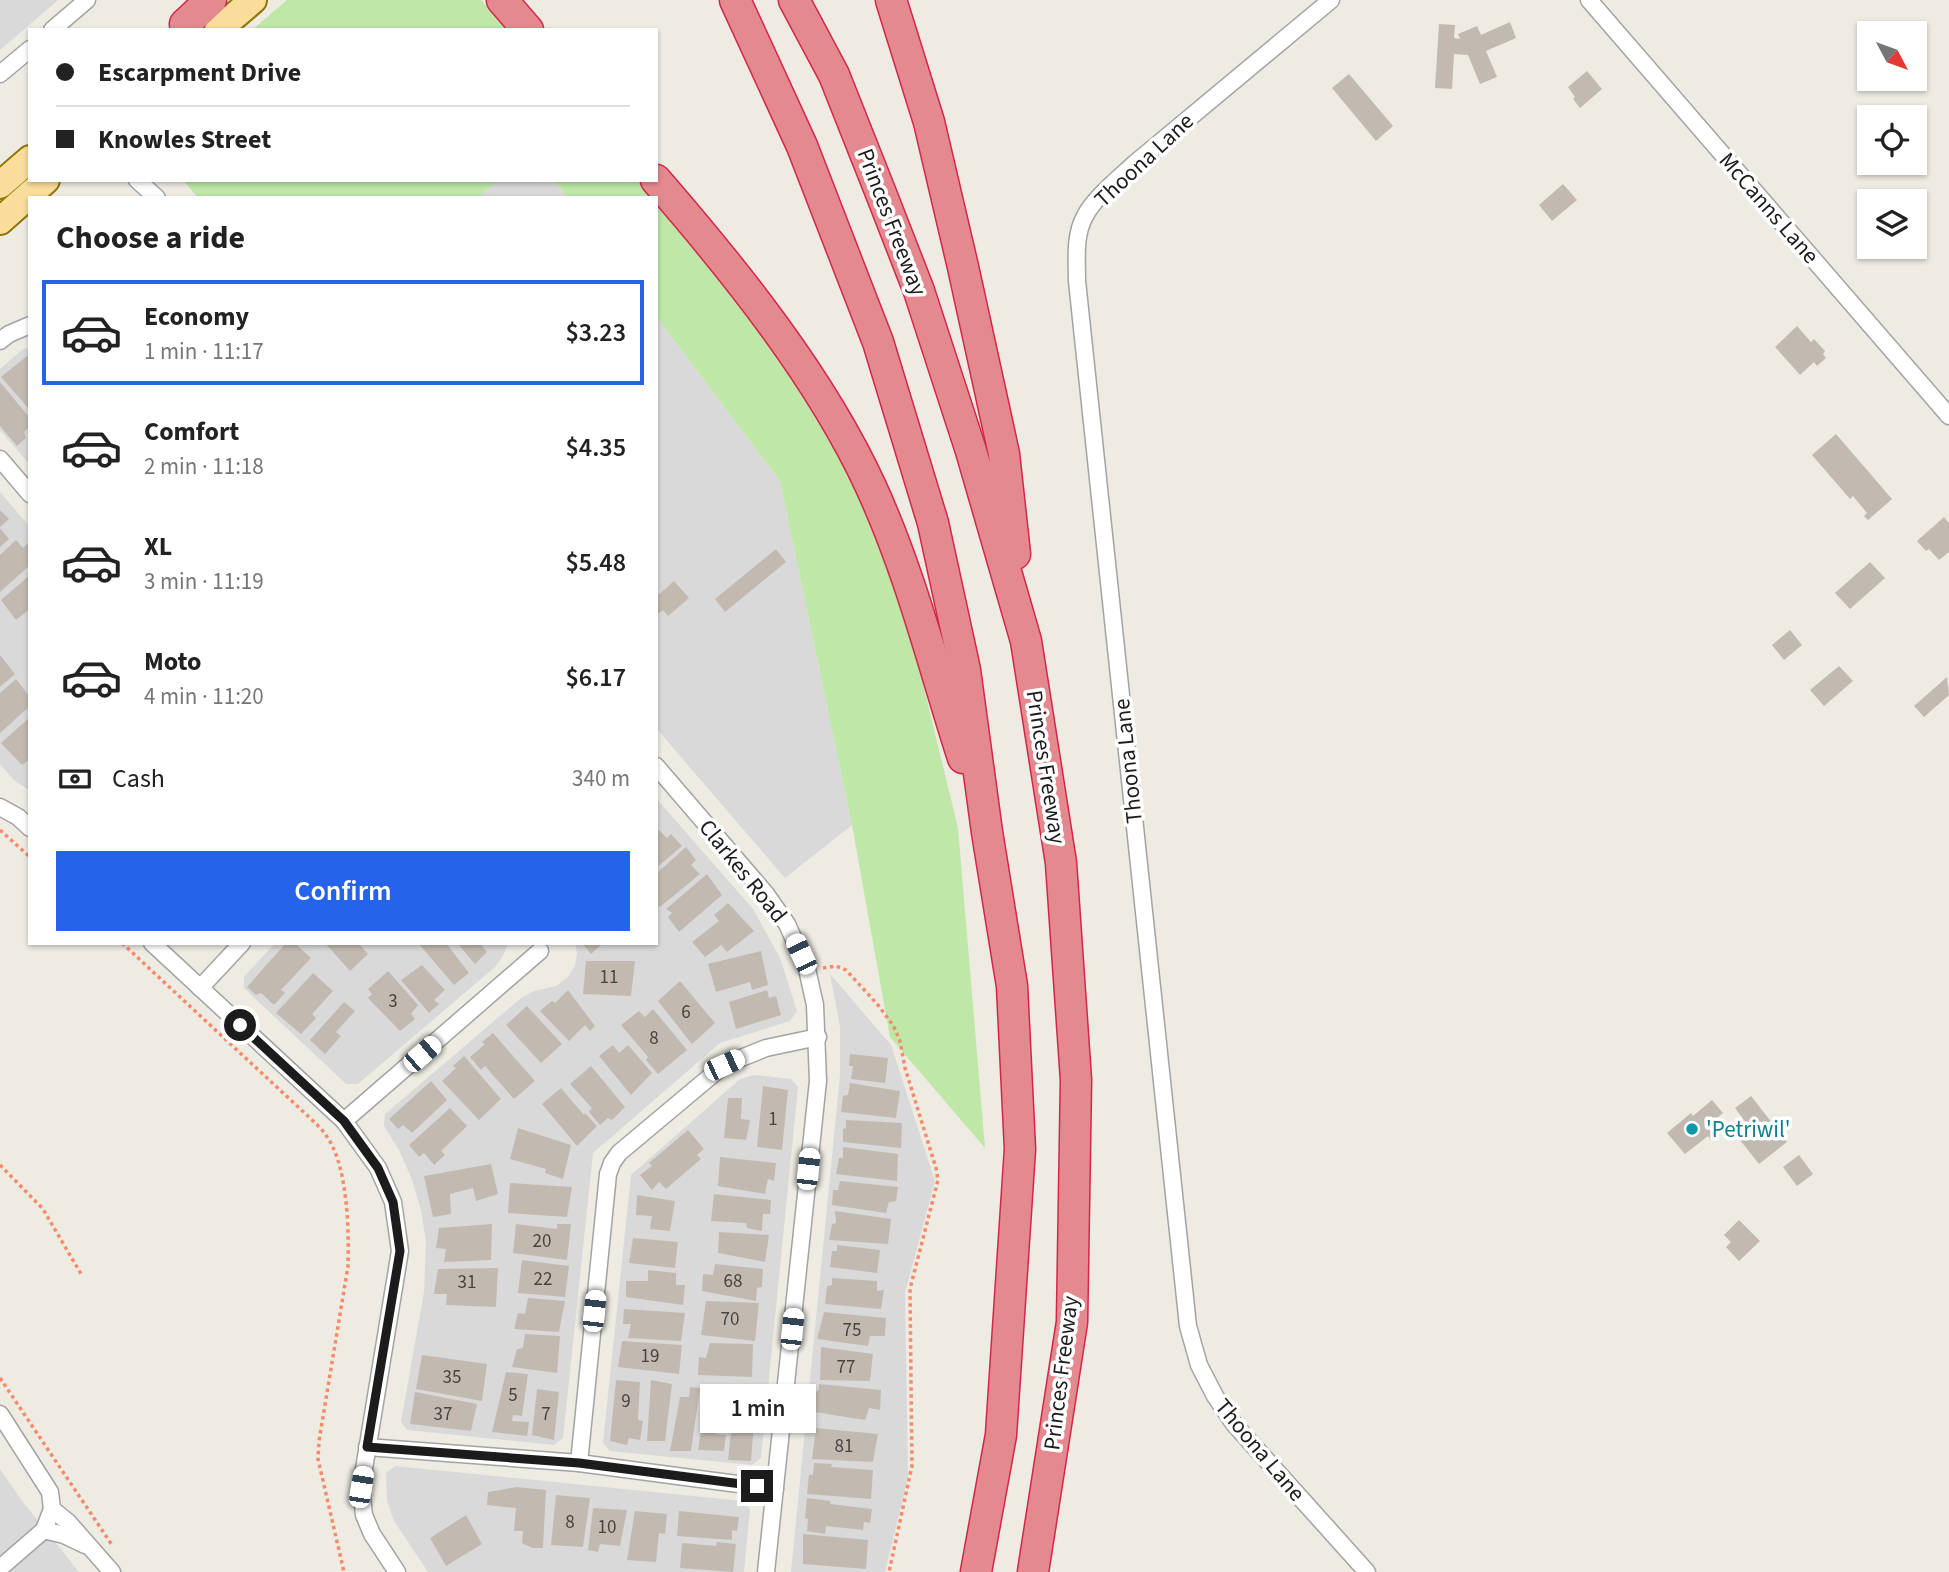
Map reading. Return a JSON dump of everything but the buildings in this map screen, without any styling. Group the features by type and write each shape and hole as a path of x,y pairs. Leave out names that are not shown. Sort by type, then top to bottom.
{"highway":[{"path":"182,27 213,0"},
{"path":"502,0 526,28"},
{"path":"735,0 802,146 878,342 933,523 965,670 1012,986 1020,1149 1001,1435 976,1572"},
{"name":"Princes Freeway","path":"794,0 834,75 919,291 971,451 1026,641 1061,863 1076,1080 1072,1322 1033,1572"},
{"path":"891,0 929,122 1004,454 1026,641"},
{"path":"658,182 702,233 771,324 828,408 871,486 902,564 987,832"}],"main road":[{"path":"220,28 253,0"},
{"path":"0,185 28,161"},
{"path":"0,221 44,182"}],"street":[{"path":"54,28 87,0"},
{"name":"Thoona Lane","path":"1331,0 1134,164 1084,216 1077,244 1077,281 1188,1326 1199,1365 1234,1424 1367,1572"},
{"name":"McCanns Lane","path":"1589,0 1949,416"},
{"path":"0,74 28,51"},
{"path":"139,182 155,196"},
{"path":"0,341 28,326"},
{"path":"0,459 28,492"},
{"name":"Clarkes Road","path":"658,768 766,894 787,924 808,973 815,1005 818,1081 766,1572"},
{"path":"0,807 28,826"},
{"path":"154,945 344,1121 378,1168 393,1202 400,1251 361,1487 364,1515 372,1534 397,1572"},
{"path":"200,988 240,945"},
{"path":"344,1121 540,951"},
{"path":"579,1463 608,1174 612,1163 619,1153 724,1065 766,1048 817,1037"},
{"path":"0,1414 46,1485 51,1496 52,1509 44,1530 0,1569"},
{"path":"367,1447 579,1463 775,1489"},
{"path":"52,1509 68,1522 112,1572"},
{"path":"44,1530 64,1535 91,1548"}],"path":[{"path":"0,830 28,855"},
{"path":"124,945 310,1118 326,1134 334,1150 340,1171 349,1237 348,1266 318,1460 344,1572"},
{"path":"808,973 827,966 846,971 878,1005 893,1026 900,1041 905,1068 938,1180 910,1289 912,1466 889,1572"},
{"path":"0,1165 43,1209 81,1273"},
{"path":"0,1378 114,1548"}],"shaded area":[{"path":"0,0 58,0 0,50"},
{"path":"497,182 555,182 566,196 479,196"},
{"path":"658,319 780,481 852,825 785,878 658,730"},
{"path":"28,348 28,463 0,430 0,369 23,349"},
{"path":"0,492 28,525 28,790 14,780 0,764"},
{"path":"658,800 753,909 780,958 797,1011 790,1021 720,1043 593,1153 563,1438 554,1445 407,1430 401,1422 424,1292 426,1242 421,1210 411,1177 384,1126 385,1114 521,998 534,991 556,986 568,977 575,965 575,945 658,945"},
{"path":"273,945 507,945 495,967 358,1084 346,1084 244,988 244,977"},
{"path":"830,974 891,1045 935,1181 905,1293 908,1478 885,1572 791,1572 840,1075 840,1027"},
{"path":"754,1075 791,1079 798,1087 761,1458 752,1465 610,1451 603,1443 631,1175 740,1079"},
{"path":"395,1466 743,1501 750,1509 744,1572 428,1572 394,1521 387,1501 386,1473"},
{"path":"0,1469 22,1501 79,1572 0,1572"}],"green space":[{"path":"287,0 481,0 506,28 254,28"},
{"path":"185,182 497,182 479,196 196,196"},
{"path":"555,182 643,182 653,196 566,196"},
{"path":"658,202 780,355 842,457 866,508 907,618 958,828 985,1148 890,1037 852,825 780,481 658,319"}],"place":[{"name":"'Petriwil'","path":"1692,1129"}],"route":[{"path":"240,1025 344,1121 378,1168 393,1202 400,1251 367,1447 579,1463 757,1486"}]}
